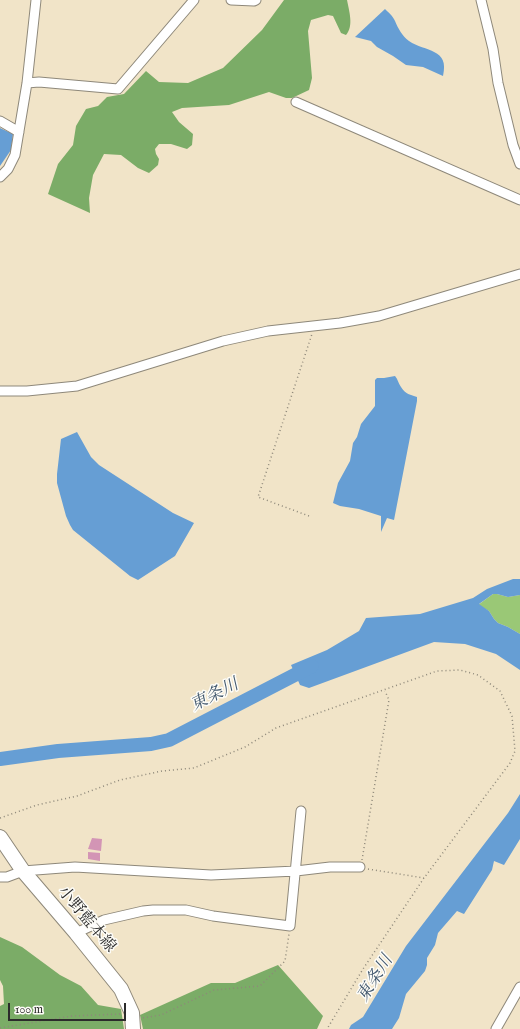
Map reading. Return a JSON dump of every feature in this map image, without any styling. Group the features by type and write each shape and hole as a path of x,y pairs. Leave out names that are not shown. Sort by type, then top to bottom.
{"main road":[{"name":"小野藍本線","path":"0,837 23,871 121,989 133,1021"}],"street":[{"path":"0,177 8,169 15,155 27,83 36,0"},
{"path":"27,83 38,82 118,89 194,0"},
{"path":"231,0 256,0"},
{"path":"482,0 493,49 498,83 513,145 520,164"},
{"path":"296,102 520,200"},
{"path":"0,120 19,132"},
{"path":"0,391 27,391 77,386 223,341 268,331 340,323 379,316 520,274"},
{"path":"76,933 104,920 153,910 186,910 213,916 290,926 301,811"},
{"path":"0,877 7,877 23,871 75,867 211,875 296,871 330,867 360,868"},
{"path":"496,1029 520,987"}],"path":[{"path":"309,516 258,498 315,325"},
{"path":"0,818 37,804 77,796 120,780 194,768 245,747 276,728 385,691 437,671 460,670 478,675 500,691 512,716 515,751 510,763 424,878 363,969 327,1029"},
{"path":"385,691 389,700 360,868 424,878"},
{"path":"0,1028 72,1016 133,1021 161,1015 214,990 260,986 285,961 290,926"}],"green space":[{"path":"284,0 347,0 350,14 350,27 346,35 341,33 333,16 328,15 311,20 308,31 312,78 309,90 292,98 286,98 269,92 229,105 182,108 172,112 179,122 193,134 192,145 187,149 171,144 159,144 155,149 159,159 158,165 149,173 138,168 121,155 104,154 93,175 89,198 90,213 48,194 58,164 73,145 76,126 86,109 98,106 107,97 124,94 146,71 159,82 188,83 223,68 262,30"},
{"path":"493,594 508,597 520,595 520,634 498,623 489,611 478,605"},
{"path":"0,937 22,947 60,975 81,986 98,1005 121,1009 124,1029 0,1029 0,1006 4,1004 3,986 0,980"},
{"path":"278,965 323,1016 317,1029 143,1029 140,1015 211,983 235,983"}],"water":[{"path":"385,9 393,17 400,32 409,41 415,45 435,52 440,56 443,60 443,76 423,67 406,65 377,47 371,41 355,37"},
{"path":"0,128 13,134 11,150 0,166"},
{"path":"395,376 404,391 417,397 417,401 394,520 387,518 381,532 381,516 333,503 338,483 350,461 353,443 357,437 361,424 375,406 375,380 377,378"},
{"path":"77,432 91,457 99,465 173,513 194,523 175,556 138,580 130,576 73,530 66,516 57,483 61,439"},
{"path":"513,579 520,579 520,595 508,597 493,594 479,604 489,611 498,623 520,634 520,670 496,654 465,644 434,642 309,688 300,685 291,665 327,650 359,631 366,618 420,614 473,598 487,589"},
{"path":"520,794 520,839 504,865 494,861 492,870 464,914 457,911 438,933 435,945 427,958 425,971 406,994 399,1018 392,1029 349,1029 351,1025 363,1017 406,946 508,813"}],"building":[{"path":"92,838 102,839 101,851 88,849"},
{"path":"88,852 100,853 100,861 88,859"}],"waterway":[{"name":"東条川","path":"0,759 58,751 151,744 169,740 312,666"}]}
